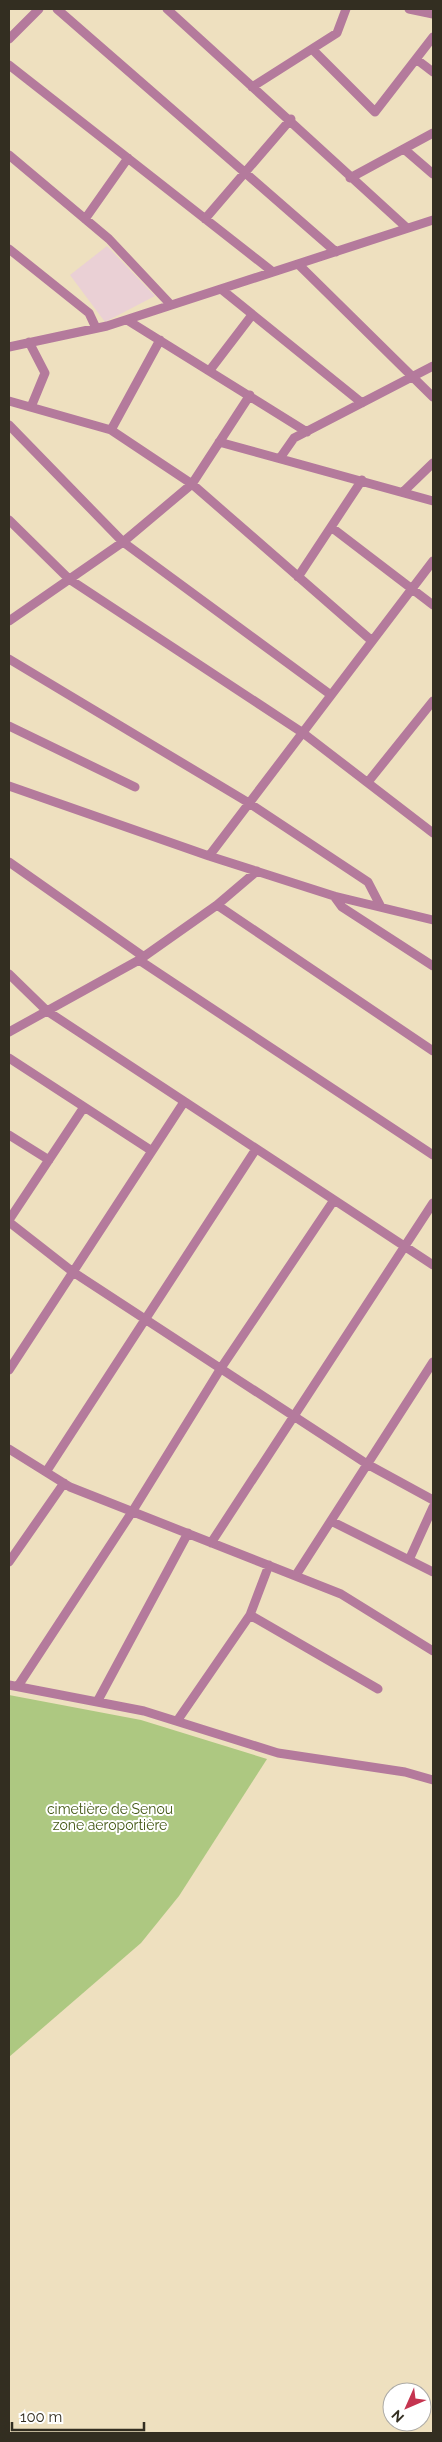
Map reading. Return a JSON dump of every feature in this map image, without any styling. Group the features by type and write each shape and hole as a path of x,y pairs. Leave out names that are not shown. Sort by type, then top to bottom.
{"street":[{"path":"9,39 39,9"},
{"path":"57,9 336,252"},
{"path":"167,9 407,228"},
{"path":"252,87 337,33 346,9"},
{"path":"409,9 428,12"},
{"path":"312,49 375,112 433,37"},
{"path":"416,59 433,72"},
{"path":"9,65 273,272"},
{"path":"205,219 290,120"},
{"path":"350,178 433,133"},
{"path":"404,149 433,174"},
{"path":"9,155 109,239 171,305"},
{"path":"85,219 128,158"},
{"path":"9,347 127,320 433,220"},
{"path":"9,249 89,313 96,328"},
{"path":"298,264 433,398"},
{"path":"221,289 252,316 362,403"},
{"path":"210,370 252,316"},
{"path":"127,320 307,432"},
{"path":"111,430 160,340"},
{"path":"29,342 45,373 31,407"},
{"path":"280,458 294,438 433,366"},
{"path":"10,617 123,542 192,484 250,396"},
{"path":"9,401 111,430 192,484 372,641"},
{"path":"9,425 123,542 332,695"},
{"path":"219,442 433,501"},
{"path":"403,492 433,463"},
{"path":"298,577 362,480"},
{"path":"9,520 69,579 303,733 433,833"},
{"path":"331,527 433,605"},
{"path":"209,856 433,561"},
{"path":"9,658 249,803 368,882 381,907"},
{"path":"368,782 433,701"},
{"path":"9,726 135,787"},
{"path":"9,786 209,856 334,896 431,917"},
{"path":"9,862 142,958 433,1155"},
{"path":"9,1032 142,958 218,905 257,871"},
{"path":"334,896 342,907 433,966"},
{"path":"218,905 433,1051"},
{"path":"9,974 47,1011 433,1265"},
{"path":"9,1058 152,1151"},
{"path":"9,1370 184,1102"},
{"path":"84,1106 9,1221 73,1272 367,1464 433,1500"},
{"path":"9,1135 49,1160"},
{"path":"46,1472 256,1149"},
{"path":"334,1200 221,1368 132,1512 13,1686 144,1711 278,1752 406,1772 433,1780"},
{"path":"211,1543 433,1203"},
{"path":"296,1575 433,1362"},
{"path":"10,1452 64,1483 132,1512 342,1594 433,1651"},
{"path":"9,1562 64,1483"},
{"path":"409,1560 433,1507"},
{"path":"331,1521 433,1572"},
{"path":"97,1702 188,1534"},
{"path":"177,1721 250,1615 269,1565"},
{"path":"250,1615 378,1689"}],"shaded area":[{"path":"107,246 155,296 105,322 70,275"}],"green space":[{"name":"cimetière de Senou zone aeroportière","path":"9,1695 141,1720 267,1759 179,1896 141,1943 9,2057"}]}
